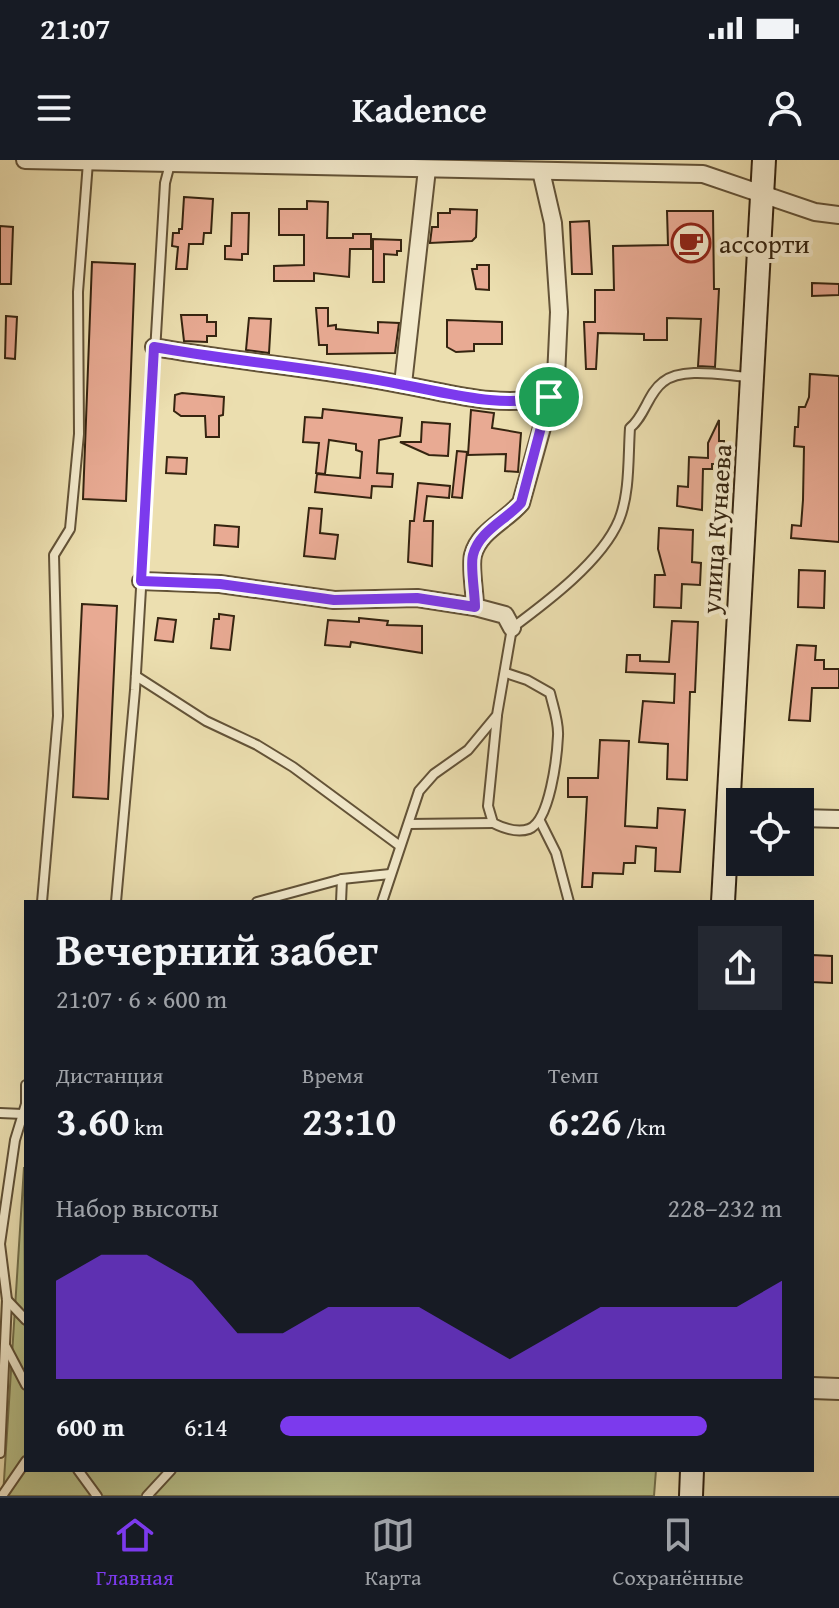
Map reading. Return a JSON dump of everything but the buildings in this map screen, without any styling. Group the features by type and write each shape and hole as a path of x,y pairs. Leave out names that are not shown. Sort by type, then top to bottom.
{"main road":[{"name":"улица Кунаева","path":"734,788 764,160"},
{"name":"улица Кунаева","path":"723,900 726,876"},
{"path":"691,1496 692,1472"}],"street":[{"path":"25,160 703,174 815,212 839,215"},
{"path":"403,384 427,169"},
{"path":"475,607 472,557 480,540 521,503 556,377 559,312 553,223 541,171"},
{"path":"154,347 403,384 480,401 521,403 549,397"},
{"path":"141,581 220,584 334,600 417,598 505,615 512,628"},
{"path":"814,818 839,819"},
{"path":"814,1388 839,1389"}],"lane":[{"path":"42,900 58,716 54,555 70,529 79,434 78,292 88,162"},
{"path":"116,900 136,676 165,183 172,162"},
{"path":"493,823 488,806 497,715 512,628 538,609 607,543 620,517 630,428 640,420 662,382 683,374 754,377"},
{"path":"409,824 493,823 506,829 528,829 540,821 549,798 559,734 550,693 506,673"},
{"path":"136,676 206,721 257,745 293,767 400,846"},
{"path":"383,900 419,791 434,774 468,750 497,715"},
{"path":"540,821 556,853 568,900"},
{"path":"264,900 342,879 390,874"},
{"path":"341,900 342,879"},
{"path":"0,1113 24,1108"},
{"path":"0,1453 7,1300 0,1244 15,1140 24,1111"},
{"path":"7,1300 24,1318"},
{"path":"4,1344 24,1381"},
{"path":"2,1496 24,1464"},
{"path":"79,1472 97,1496"},
{"path":"147,1496 169,1472"}],"green space":[{"path":"24,1167 24,1472 656,1472 654,1496 3,1496"}],"place":[{"name":"ассорти","path":"691,243"}],"route":[{"path":"154,347 403,384 480,401 521,403 549,397 521,503 480,540 472,557 475,607 417,598 334,600 220,584 141,581 154,347"}]}
